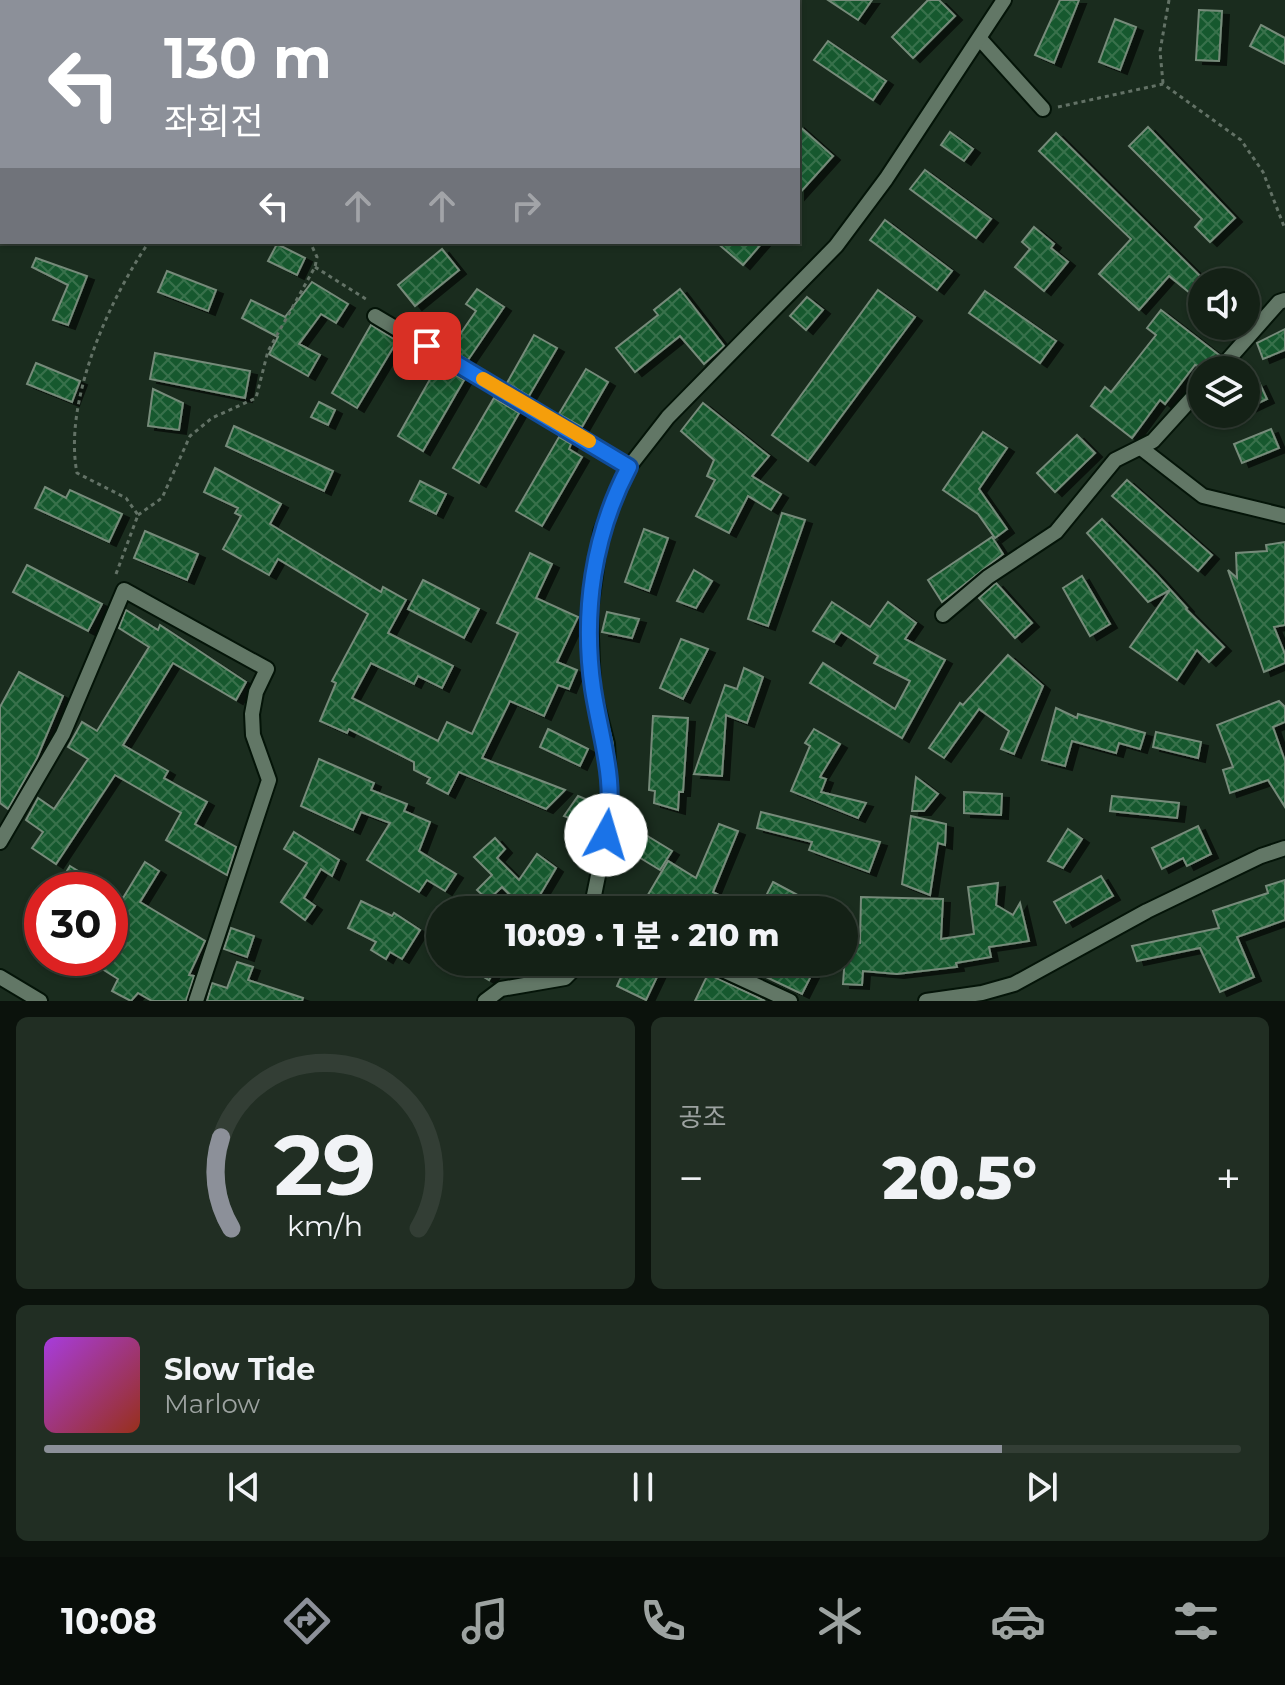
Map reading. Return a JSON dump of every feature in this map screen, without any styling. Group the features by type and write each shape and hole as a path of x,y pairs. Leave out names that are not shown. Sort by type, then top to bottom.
{"street":[{"path":"593,896 610,796 607,744 593,690 592,585 601,532 629,467 668,417 836,246 1004,0"},
{"path":"980,39 1043,109"},
{"path":"1231,356 1283,298"},
{"path":"375,316 629,467"},
{"path":"943,615 988,577 1056,532 1115,460 1153,441 1188,402"},
{"path":"1141,448 1203,496 1285,516"},
{"path":"0,842 63,734 124,590 267,669 256,692 252,714 253,735 269,780 196,1001"},
{"path":"926,1001 964,997 1014,984 1147,911 1261,856 1285,848"},
{"path":"485,1001 501,989 567,976"},
{"path":"736,976 790,1001"},
{"path":"0,977 40,1001"}],"path":[{"path":"1163,84 1160,51 1169,0"},
{"path":"1043,109 1163,84 1241,140 1263,172 1285,229"},
{"path":"138,515 126,498 77,473 73,452 84,383 95,351 125,277 148,244"},
{"path":"124,590 114,579 138,515 162,498 190,436 212,418 256,398 268,351 315,267 317,257 311,244"},
{"path":"315,267 372,303 375,316"}],"building":[{"path":"828,0 872,0 858,20"},
{"path":"928,0 939,0 955,16 913,58 892,37"},
{"path":"1060,0 1079,0 1054,63 1035,55"},
{"path":"1199,10 1222,11 1219,61 1196,60"},
{"path":"1115,19 1136,27 1120,70 1099,62"},
{"path":"1261,25 1285,38 1285,64 1250,46"},
{"path":"828,41 886,81 873,100 814,60"},
{"path":"800,127 833,156 800,193"},
{"path":"1148,127 1235,218 1210,242 1195,227 1202,219 1129,146"},
{"path":"950,132 973,149 964,161 941,145"},
{"path":"1056,133 1192,268 1188,268 1188,292 1169,276 1139,310 1099,274 1131,239 1039,151"},
{"path":"925,170 991,219 976,238 910,189"},
{"path":"885,220 952,271 937,290 870,240"},
{"path":"1034,227 1054,244 1051,248 1068,262 1044,291 1015,267 1030,249 1022,242"},
{"path":"277,244 305,258 297,275 268,261"},
{"path":"718,244 761,244 743,265"},
{"path":"442,249 459,270 415,306 398,285"},
{"path":"36,258 87,276 68,325 53,320 68,285 32,267"},
{"path":"167,271 216,290 208,311 158,292"},
{"path":"312,282 348,304 336,323 321,314 299,344 320,355 308,376 269,354 278,337 242,318 251,300 285,317"},
{"path":"477,289 504,307 468,360 450,349 476,311 466,304"},
{"path":"680,289 724,346 704,364 680,336 635,372 616,348 658,315 654,310"},
{"path":"878,290 915,317 808,461 772,435"},
{"path":"985,291 1056,341 1040,363 969,313"},
{"path":"807,297 823,310 806,330 790,316"},
{"path":"1161,310 1188,331 1188,340 1200,340 1219,355 1188,356 1188,374 1165,404 1160,400 1132,438 1091,406 1105,387 1111,392 1156,335 1147,328"},
{"path":"371,325 397,341 357,408 332,393"},
{"path":"1285,329 1285,350 1263,359 1257,343"},
{"path":"534,335 557,348 529,396 507,383"},
{"path":"155,353 250,371 245,398 150,379"},
{"path":"36,363 80,381 72,402 27,384"},
{"path":"438,365 464,380 423,451 398,436"},
{"path":"586,369 608,382 582,427 559,414"},
{"path":"1260,384 1267,399 1260,402"},
{"path":"153,389 183,403 179,430 148,426"},
{"path":"494,398 519,413 479,483 453,468"},
{"path":"319,402 335,410 328,425 311,417"},
{"path":"703,403 769,456 752,476 781,494 771,510 748,496 729,533 696,516 715,480 707,476 714,460 681,431"},
{"path":"234,426 333,471 324,491 226,446"},
{"path":"1271,429 1279,448 1242,463 1234,444"},
{"path":"983,432 1007,448 979,489 1007,529 995,538 978,514 943,490"},
{"path":"1077,435 1095,453 1055,492 1037,473"},
{"path":"559,437 571,444 569,449 582,457 542,526 516,511"},
{"path":"215,468 281,504 270,524 381,592 383,587 406,600 388,633 453,666 442,688 418,676 414,684 371,663 352,698 438,741 447,722 472,734 518,633 497,623 530,553 552,564 536,598 578,617 557,662 577,670 569,689 558,685 544,716 510,701 482,758 565,790 546,809 459,772 448,794 427,783 430,778 414,770 414,762 349,729 347,733 320,721 336,683 332,681 368,614 278,559 269,575 223,549 241,516 235,513 238,508 204,492"},
{"path":"1127,480 1212,555 1198,571 1112,496"},
{"path":"420,481 446,494 436,514 410,501"},
{"path":"45,487 66,498 70,490 122,514 109,542 35,508"},
{"path":"782,513 805,520 768,626 748,619"},
{"path":"1102,519 1156,574 1187,608 1186,609 1224,647 1209,662 1197,650 1177,680 1130,647 1170,590 1148,602 1087,533"},
{"path":"644,529 668,538 649,591 625,582"},
{"path":"145,531 198,554 187,580 134,558"},
{"path":"992,537 1003,554 942,602 928,580"},
{"path":"1285,542 1285,625 1274,627 1285,654 1285,663 1264,672 1228,570 1237,578 1236,553 1267,551 1266,545"},
{"path":"27,565 102,604 88,631 13,592"},
{"path":"694,570 712,581 696,608 677,601"},
{"path":"1082,576 1110,624 1090,636 1063,588"},
{"path":"423,580 479,609 464,638 408,609"},
{"path":"996,583 1032,623 1015,638 979,598"},
{"path":"832,602 870,627 888,602 916,623 905,639 945,660 902,738 810,683 823,663 895,709 910,681 874,663 878,656 841,632 834,642 813,631"},
{"path":"126,610 158,630 160,625 246,682 236,700 173,663 123,745 168,771 164,778 207,802 195,824 236,847 227,875 166,840 181,813 115,775 56,864 32,848 43,832 26,820 38,798 54,809 88,759 68,747 82,722 97,731 149,647 119,628"},
{"path":"607,612 639,619 632,638 602,632"},
{"path":"681,639 708,649 683,699 660,688"},
{"path":"1008,655 1043,686 1014,754 1001,749 1009,731 979,709 944,758 929,748 960,703 963,705"},
{"path":"744,668 763,677 747,723 726,715 722,776 694,774 725,685 737,689"},
{"path":"19,672 63,696 37,758 8,809 0,803 0,707"},
{"path":"1279,701 1285,707 1285,722 1273,727 1285,761 1285,807 1268,780 1230,793 1223,770 1233,767 1217,725"},
{"path":"1056,708 1077,718 1078,714 1145,733 1140,749 1119,743 1116,753 1072,741 1065,766 1042,760"},
{"path":"653,716 688,718 683,792 679,792 678,810 654,803 655,791 649,790"},
{"path":"548,729 588,749 580,766 540,747"},
{"path":"814,729 840,744 820,777 826,779 821,792 866,803 858,818 791,791 810,746 805,743"},
{"path":"1156,732 1201,742 1198,758 1153,747"},
{"path":"319,759 374,783 371,790 407,804 404,811 430,822 419,851 456,874 445,891 427,880 419,892 367,860 390,823 361,812 353,830 301,806"},
{"path":"916,777 938,794 924,811 912,811"},
{"path":"964,792 1002,794 1001,815 964,813"},
{"path":"578,796 593,802 584,824 564,816"},
{"path":"1112,796 1179,803 1177,818 1110,811"},
{"path":"761,812 880,842 869,872 809,850 812,842 757,828"},
{"path":"911,816 946,824 945,845 938,843 930,895 902,884"},
{"path":"719,824 738,831 713,892 720,896 647,896 668,861 696,878"},
{"path":"631,826 672,851 660,870 619,845"},
{"path":"1198,826 1211,854 1187,866 1183,858 1162,869 1152,848"},
{"path":"1068,829 1082,839 1063,868 1048,861"},
{"path":"294,832 339,860 332,876 321,869 304,898 315,906 305,920 281,902 307,863 284,849"},
{"path":"495,838 505,849 497,858 519,880 537,854 556,868 539,896 511,896 502,887 492,896 484,896 477,890 492,875 474,857"},
{"path":"145,862 159,871 140,902 205,941 189,975 194,976 186,1001 152,1001 138,993 131,1001 112,991 118,979 113,976 128,976 128,890"},
{"path":"70,866 80,872 66,872"},
{"path":"1101,876 1113,896 1066,923 1054,902"},
{"path":"1285,880 1285,920 1237,937 1254,977 1220,992 1200,948 1137,961 1132,946 1219,928 1213,911 1268,893 1266,886"},
{"path":"773,882 799,896 766,896"},
{"path":"998,883 996,905 1013,915 1020,903 1029,941 989,947 991,957 956,963 957,967 897,974 863,971 862,985 843,984 844,976 858,976 861,897 943,899 941,939 974,934 968,887"},
{"path":"361,901 392,916 394,913 420,930 402,959 390,952 386,959 371,950 376,942 348,928"},
{"path":"231,928 254,936 247,957 224,949"},
{"path":"237,962 253,967 248,980 303,998 302,1001 207,1001 212,983 227,988"},
{"path":"622,976 657,976 646,1000 617,986"},
{"path":"707,976 712,976 765,1001 695,1001"},
{"path":"766,976 811,976 802,994"}],"slow traffic":[{"path":"483,379 589,441"}],"route":[{"path":"427,346 629,467 601,532 590,611 593,690 609,759 610,817 606,835"}]}
